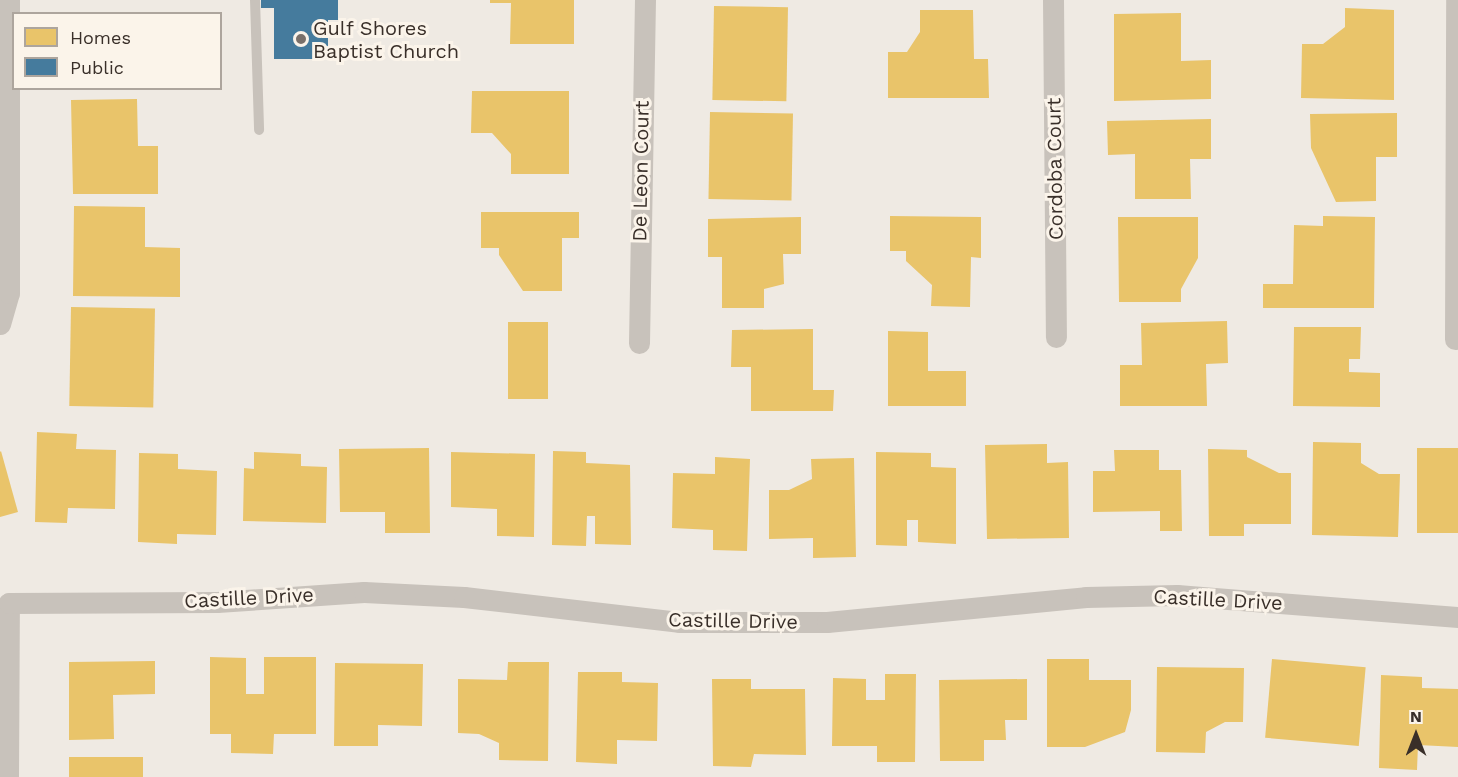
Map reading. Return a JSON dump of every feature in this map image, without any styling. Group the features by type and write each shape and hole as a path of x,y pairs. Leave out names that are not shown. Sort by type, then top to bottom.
{"street":[{"path":"0,324 9,293 9,0"},
{"name":"De Leon Court","path":"639,343 645,0"},
{"name":"Cordoba Court","path":"1053,0 1056,337"},
{"path":"1455,339 1456,0"},
{"name":"Castille Drive","path":"8,777 9,603 217,602 364,592 464,597 679,622 827,622 1086,597 1177,595 1458,617"}],"lane":[{"path":"255,0 259,130"}],"building: Homes":[{"path":"490,0 574,0 574,44 510,44 511,3 490,3"},
{"path":"714,6 788,7 786,101 712,100"},
{"path":"1345,8 1394,10 1394,100 1301,98 1302,44 1323,44 1345,27"},
{"path":"920,10 973,10 974,59 988,59 989,98 888,98 888,52 907,52 920,32"},
{"path":"1181,13 1181,61 1211,60 1211,99 1114,101 1114,14"},
{"path":"472,91 569,91 569,174 511,174 511,154 492,133 471,133"},
{"path":"137,99 138,146 158,146 158,194 73,194 71,100"},
{"path":"710,112 793,113 791,200 708,199"},
{"path":"1397,113 1397,157 1376,157 1376,201 1336,202 1311,148 1310,114"},
{"path":"1211,119 1211,159 1190,159 1191,199 1135,199 1135,154 1108,155 1107,121"},
{"path":"74,206 145,207 145,247 180,248 180,297 73,296"},
{"path":"481,212 579,212 579,238 562,238 562,291 523,291 499,255 499,248 481,248"},
{"path":"890,216 981,217 981,258 971,257 970,307 931,306 932,285 906,261 906,251 890,251"},
{"path":"1323,216 1375,217 1374,308 1263,308 1263,284 1293,284 1294,225 1323,226"},
{"path":"801,217 801,254 783,254 784,284 764,289 764,308 722,308 722,257 708,257 708,219"},
{"path":"1118,217 1198,217 1198,258 1181,289 1181,302 1119,302"},
{"path":"71,307 155,308 153,407 69,406"},
{"path":"1227,321 1228,363 1206,364 1207,406 1120,406 1120,365 1142,365 1141,323"},
{"path":"508,322 548,322 548,399 508,399"},
{"path":"1294,327 1361,327 1360,359 1349,359 1349,372 1380,373 1380,407 1293,406"},
{"path":"813,329 813,390 834,390 833,411 751,411 751,367 731,367 732,330"},
{"path":"888,331 928,332 928,371 966,371 966,406 888,406"},
{"path":"37,432 77,434 76,449 116,450 115,509 68,508 67,523 35,522"},
{"path":"1313,442 1361,443 1361,463 1379,474 1400,474 1398,537 1312,535"},
{"path":"1047,444 1047,463 1068,462 1069,538 987,539 985,445"},
{"path":"429,448 430,533 385,533 385,512 340,512 339,449"},
{"path":"1417,448 1458,448 1458,533 1417,533"},
{"path":"1208,449 1247,450 1247,457 1279,473 1291,473 1291,524 1244,524 1244,536 1209,536"},
{"path":"1114,450 1159,450 1159,470 1181,470 1182,531 1160,531 1160,511 1093,512 1093,471 1115,471"},
{"path":"553,451 586,452 586,463 630,465 631,545 595,544 595,516 587,516 586,546 552,545"},
{"path":"0,452 18,512 0,517"},
{"path":"254,452 301,454 301,466 327,467 326,523 243,521 244,468 254,469"},
{"path":"451,452 535,454 534,537 497,536 497,509 451,507"},
{"path":"876,452 931,453 931,467 956,468 956,544 918,542 918,520 907,520 907,546 876,545"},
{"path":"139,453 178,454 178,469 217,471 216,535 177,534 177,544 138,542"},
{"path":"715,457 750,459 747,551 713,550 713,530 672,528 673,473 715,474"},
{"path":"854,458 856,557 813,558 813,538 769,539 769,490 789,490 812,479 811,459"},
{"path":"210,657 246,658 246,694 264,694 264,657 316,657 316,734 274,734 273,754 231,753 231,734 210,734"},
{"path":"1047,659 1089,659 1089,680 1131,680 1131,710 1125,732 1085,747 1047,747"},
{"path":"1272,659 1366,667 1359,746 1265,738"},
{"path":"155,661 155,694 113,695 114,739 69,740 69,662"},
{"path":"508,662 549,662 548,761 499,760 499,743 479,734 458,733 458,679 507,680"},
{"path":"335,663 423,664 422,726 378,725 378,746 334,746"},
{"path":"1157,667 1244,668 1243,722 1225,722 1206,732 1205,753 1156,752"},
{"path":"578,672 622,672 622,682 658,683 657,741 617,740 617,764 576,762"},
{"path":"885,674 916,674 915,762 877,762 877,746 832,746 833,678 866,679 866,700 885,700"},
{"path":"1381,675 1422,677 1422,688 1458,689 1458,747 1418,745 1417,770 1379,768"},
{"path":"712,679 751,679 751,689 805,689 806,755 754,754 751,767 713,766"},
{"path":"1027,679 1027,720 1005,720 1006,740 984,740 984,761 940,761 939,680"},
{"path":"69,757 143,757 143,777 69,777"}],"building: Public":[{"name":"Gulf Shores Baptist Church","path":"261,0 338,0 338,20 328,20 328,59 274,59 274,8 261,8"}],"place":[{"name":"Gulf Shores Baptist Church","path":"301,39"}]}
